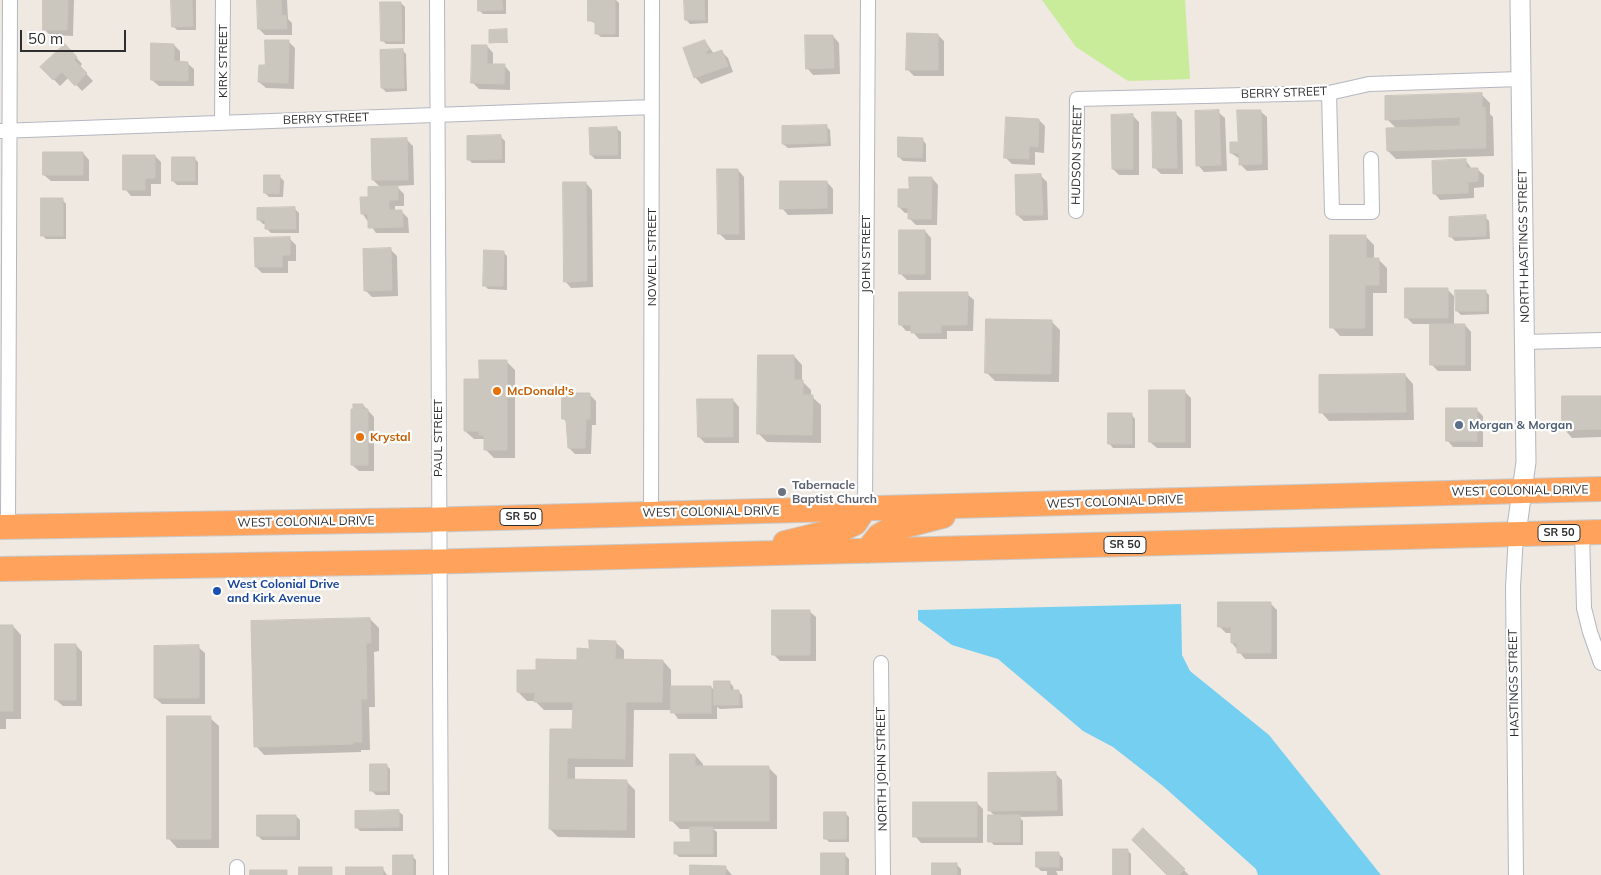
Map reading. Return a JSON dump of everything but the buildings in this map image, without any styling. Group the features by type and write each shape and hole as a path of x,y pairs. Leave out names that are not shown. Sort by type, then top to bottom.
{"highway":[{"name":"WEST COLONIAL DRIVE","path":"4,527 651,514 1601,489"},
{"path":"867,551 879,536 889,530 986,506"},
{"path":"734,554 842,529 855,523 865,508"},
{"name":"SR 50","path":"0,569 438,562 1591,532"}],"street":[{"path":"4,527 5,130 10,0"},
{"name":"KIRK STREET","path":"222,122 223,0"},
{"name":"PAUL STREET","path":"437,0 438,562 441,875"},
{"name":"NOWELL STREET","path":"651,514 652,0"},
{"name":"JOHN STREET","path":"865,508 868,0"},
{"name":"NORTH HASTINGS STREET","path":"1520,0 1526,342 1526,462 1522,491"},
{"name":"BERRY STREET","path":"1077,99 1329,93 1369,84 1520,79"},
{"path":"1329,93 1332,212 1372,212 1371,158"},
{"name":"HUDSON STREET","path":"1076,211 1077,99"},
{"name":"BERRY STREET","path":"5,130 437,116 652,106"},
{"path":"1526,342 1601,340"},
{"name":"HASTINGS STREET","path":"1516,875 1513,587 1516,534 1522,491"},
{"path":"1591,532 1584,608 1601,663"},
{"name":"NORTH JOHN STREET","path":"881,663 883,875"}],"green space":[{"path":"1042,0 1185,0 1190,79 1128,81 1076,47"}],"water":[{"path":"1181,604 1182,655 1190,671 1269,735 1381,875 1258,875 1256,869 1163,786 1113,747 1083,731 998,659 952,645 918,620 918,610"}],"place":[{"name":"McDonald's","path":"497,391"},
{"name":"Morgan & Morgan","path":"1459,425"},
{"name":"Krystal","path":"360,437"},
{"name":"Tabernacle Baptist Church","path":"782,492"},
{"name":"West Colonial Drive and Kirk Avenue","path":"217,591"}]}
